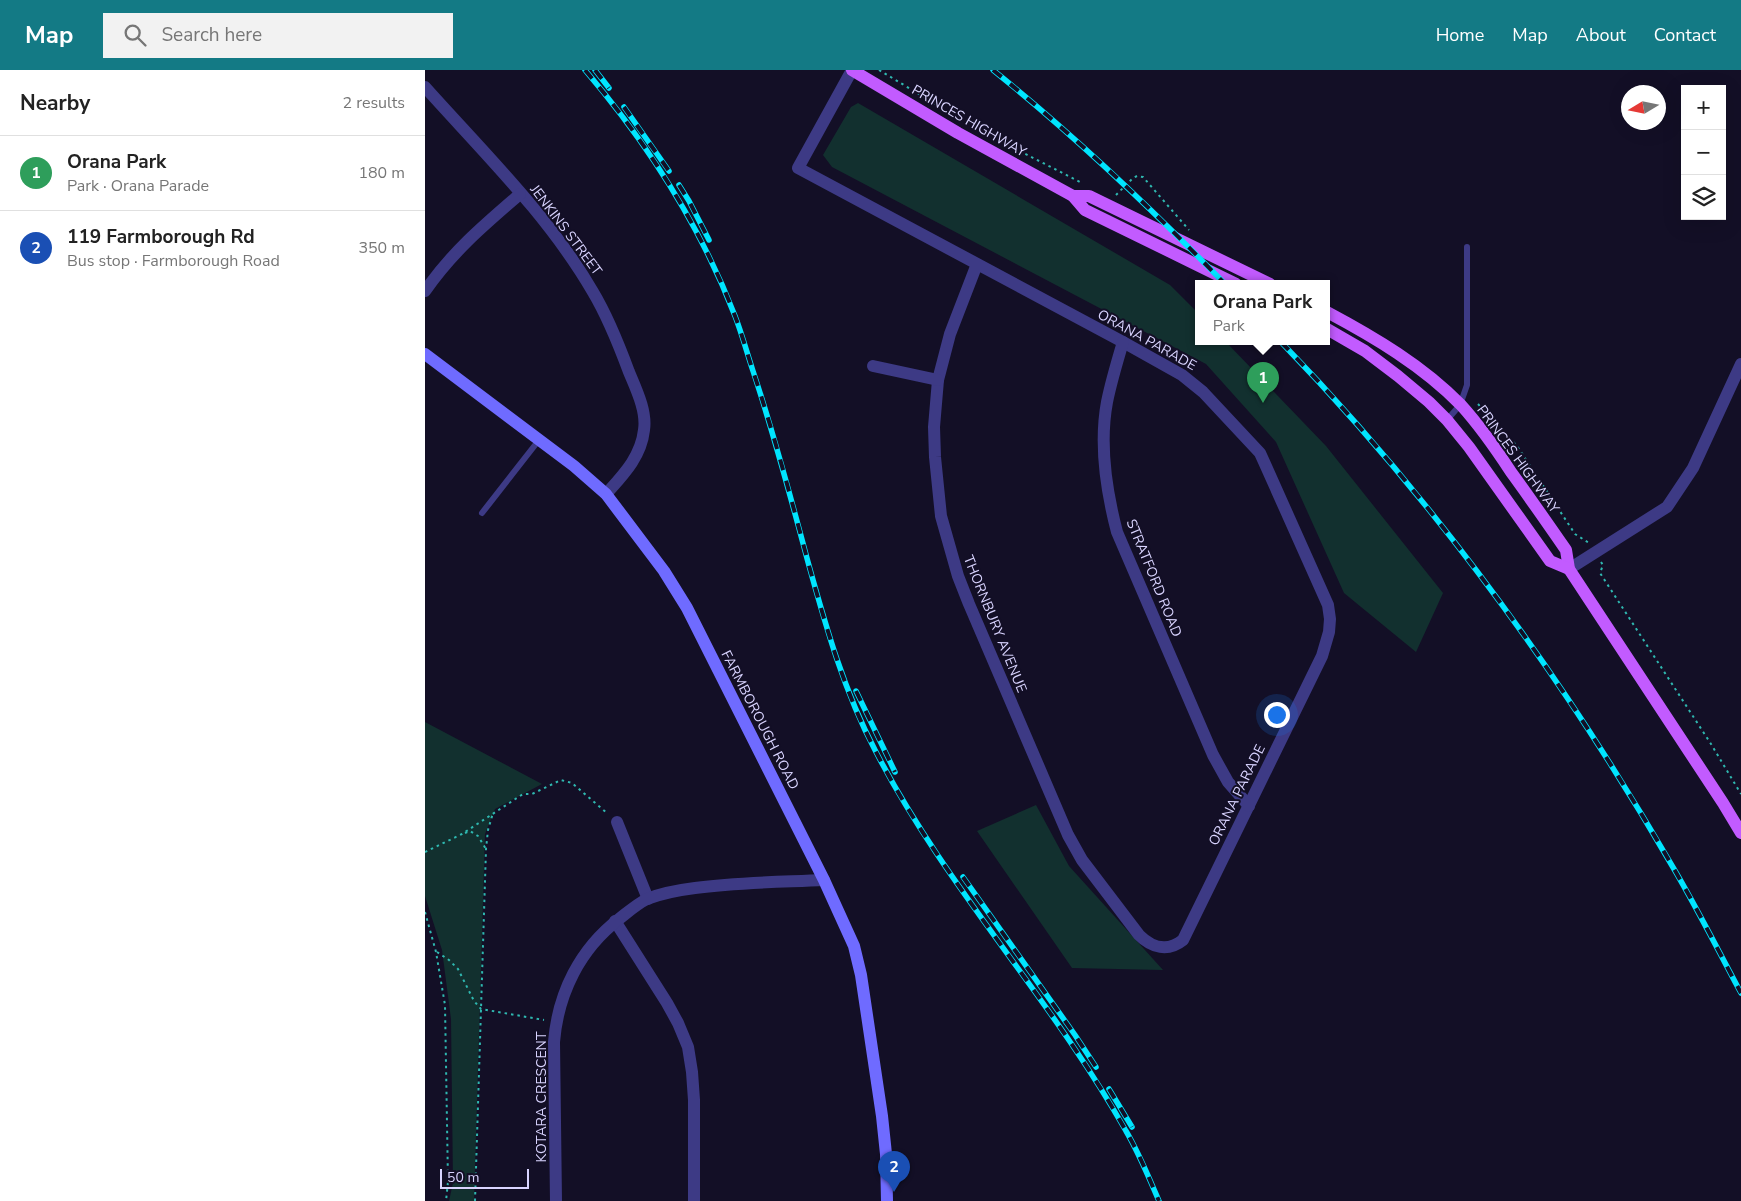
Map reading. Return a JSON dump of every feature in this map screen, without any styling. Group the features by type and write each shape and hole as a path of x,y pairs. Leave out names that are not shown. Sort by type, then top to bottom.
{"main road":[{"name":"PRINCES HIGHWAY","path":"852,70 958,134 1073,196 1085,210 1228,280"},
{"name":"PRINCES HIGHWAY","path":"1073,196 1089,196 1272,280"},
{"name":"PRINCES HIGHWAY","path":"1330,314 1395,351 1460,405 1487,436 1566,550 1569,569 1741,833"},
{"name":"PRINCES HIGHWAY","path":"1330,331 1365,351 1429,402 1469,447 1550,561 1569,569"}],"street":[{"name":"ORANA PARADE","path":"852,70 798,168 1123,342 1192,382 1260,453 1328,605 1329,632 1322,656 1183,940 1169,947"},
{"name":"JENKINS STREET","path":"425,87 520,194 571,256 594,293 616,338 637,391 645,428 637,456 607,494"},
{"path":"425,291 453,254 520,194"},
{"name":"THORNBURY AVENUE","path":"977,264 950,334 938,380 934,427 937,487 941,516 949,546 969,604 1074,848 1139,935 1153,946 1169,947"},
{"name":"STRATFORD ROAD","path":"1123,342 1107,403 1104,436 1108,498 1117,532 1213,755 1228,782 1249,806"},
{"name":"FARMBOROUGH ROAD","path":"425,354 574,466 607,494 664,571 687,608 824,880 854,946 861,975 885,1137 887,1201"},
{"path":"1569,569 1667,507 1693,468 1741,364"},
{"path":"873,366 938,380"},
{"path":"617,822 648,899"},
{"name":"KOTARA CRESCENT","path":"556,1201 554,1042 556,1022 561,1004 577,965 600,936 632,908 648,899 666,893 712,886 824,880"},
{"path":"615,921 667,1003 688,1047 694,1100 694,1201"}],"lane":[{"path":"1447,420 1460,405 1467,385 1467,248"},
{"path":"482,513 539,440"}],"path":[{"path":"879,70 944,109"},
{"path":"1002,142 1086,185"},
{"path":"1114,196 1133,178 1137,176 1143,177 1190,231"},
{"path":"1603,565 1599,574 1701,729 1741,794"},
{"path":"462,834 523,794 532,794 561,780 572,783 617,822"},
{"path":"475,1201 486,849 488,830 493,813"},
{"path":"425,852 470,831 478,836 486,849"},
{"path":"425,912 436,952 445,1005 448,1182 446,1201"},
{"path":"436,952 458,968 474,1001 481,1010 556,1022"}],"green space":[{"path":"858,103 1170,285 1195,310 1195,345 1229,345 1326,446 1443,593 1416,652 1344,593 1276,442 1206,364 832,167 823,155 851,107"},
{"path":"425,722 542,784 495,809 485,834 474,1201 449,1201 453,1183 451,1019 442,950 425,896"},
{"path":"1036,805 1069,866 1163,970 1072,968 977,831"}],"railway":[{"path":"585,70 630,127 671,187 706,250 721,282 740,330 768,418 829,634 854,705 875,750 933,848 1097,1082 1131,1139 1159,1201"},
{"path":"595,70 609,88"},
{"path":"993,70 1054,121 1112,174 1221,280"},
{"path":"624,107 669,171"},
{"path":"679,185 709,240"},
{"path":"1284,345 1337,402 1444,528 1542,660 1632,798 1683,884 1741,993"},
{"path":"856,691 895,772"},
{"path":"963,877 1096,1067"},
{"path":"1109,1089 1132,1127"}],"place":[{"name":"Orana Park","path":"1263,403"},
{"name":"119 Farmborough Rd","path":"894,1192"}]}
